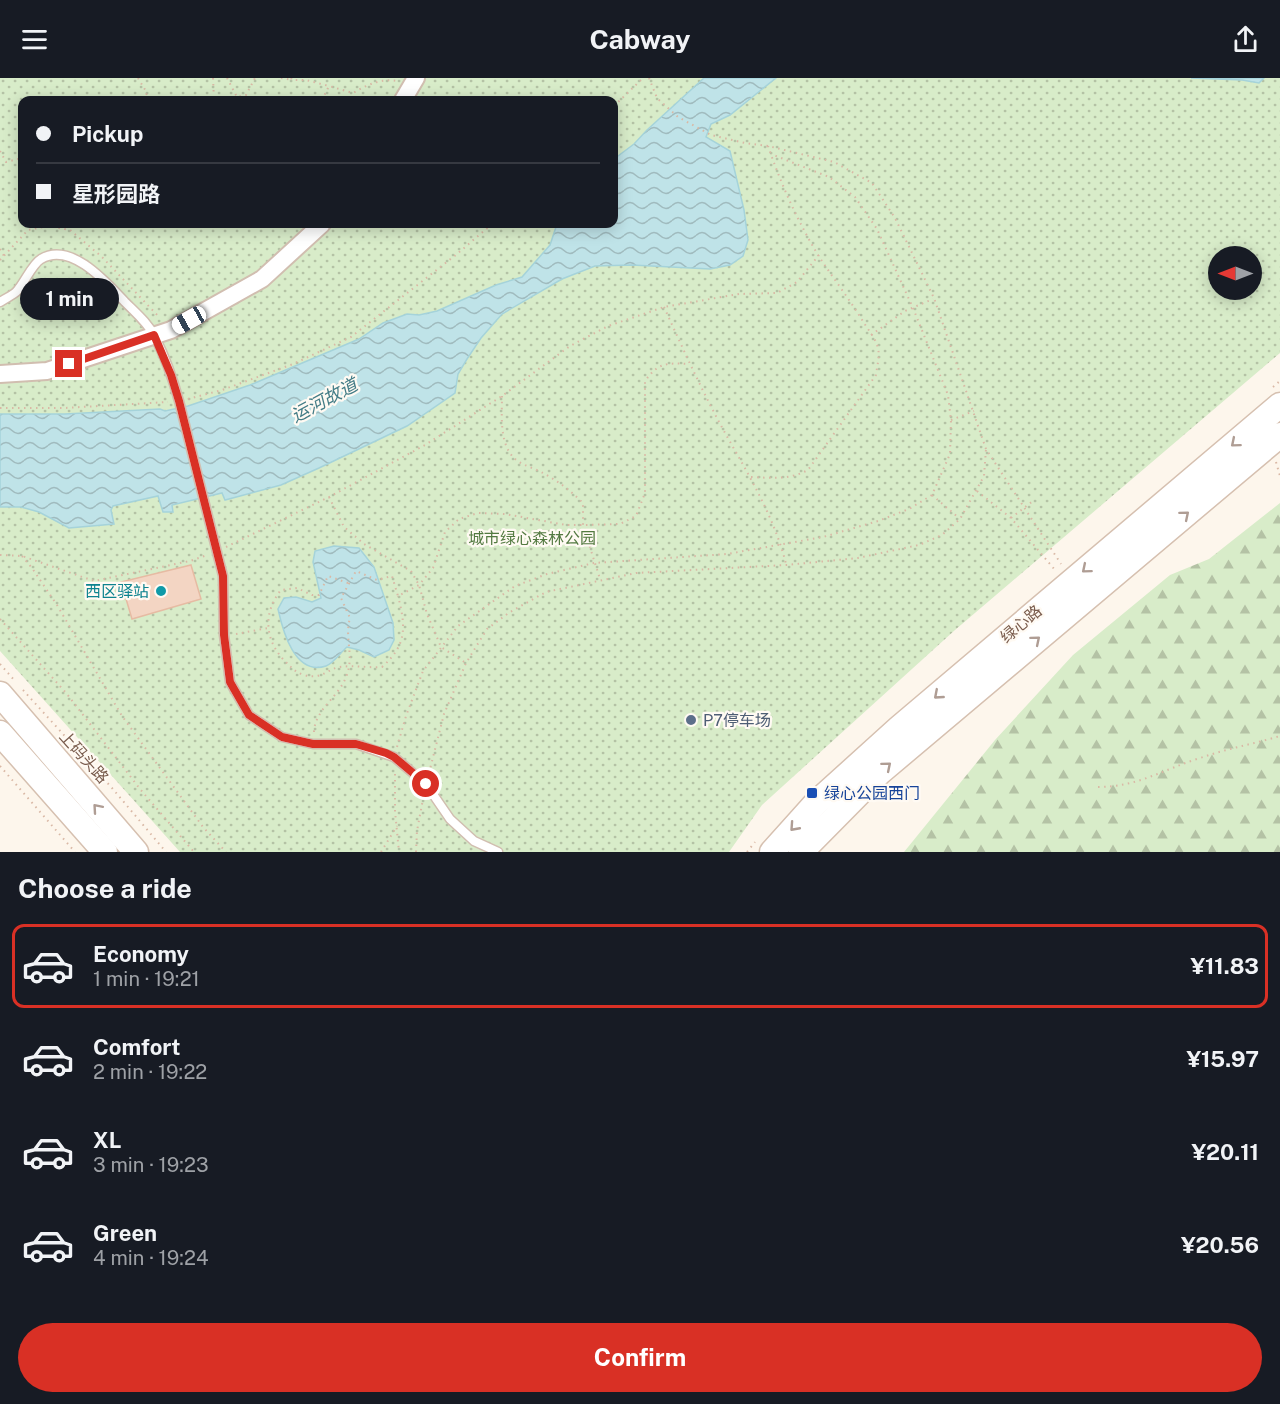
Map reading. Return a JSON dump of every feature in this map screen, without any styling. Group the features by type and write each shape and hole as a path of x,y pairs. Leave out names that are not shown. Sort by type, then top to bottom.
{"main road":[{"name":"绿心路","path":"772,852 816,803 899,728 1280,405"},
{"name":"绿心路","path":"801,852 879,773 1280,435"},
{"name":"上码头路","path":"8,688 136,852"},
{"path":"0,733 105,852"}],"street":[{"path":"405,96 414,82"},
{"path":"0,374 47,372 171,330 262,279 318,228"}],"lane":[{"path":"0,302 15,292 39,260 51,256 62,256 79,261 97,273 147,324 171,375 179,402 223,576 224,635 230,682 249,715 282,737 313,744 356,744 394,757 426,784 450,819 474,841 498,852"}],"path":[{"path":"138,78 147,93 145,96"},
{"path":"213,78 214,96"},
{"path":"227,78 236,96"},
{"path":"246,96 255,78"},
{"path":"281,78 306,80 353,93 372,82 390,78 414,82"},
{"path":"618,102 643,78"},
{"path":"650,78 657,98 678,117 711,135 834,162 872,183 895,218 934,298 986,449 1069,583"},
{"path":"324,96 329,86"},
{"path":"752,477 782,479 797,476 808,470 876,375 879,358 878,346 819,255 790,203 768,146"},
{"path":"0,151 6,162 18,159"},
{"path":"399,852 394,757 423,671 458,626 515,586 547,574 594,563 727,554 823,537 878,521 909,509 932,495 950,454 951,420 948,395 913,308 877,229 855,197 829,177 771,154"},
{"path":"0,408 64,408 179,402 222,390 293,364 351,337 487,228"},
{"path":"0,249 4,256"},
{"path":"0,555 22,556 94,581 190,561 216,552 329,497 425,445 502,396 570,346 608,326 664,307 740,294 777,293 797,282 819,255"},
{"path":"871,335 905,311 934,298"},
{"path":"664,307 689,364 752,477 781,544 786,565"},
{"path":"398,596 418,585 434,568 445,532 459,519 478,513 505,514 566,525 583,525 620,524 636,516 645,493 645,381 655,368 671,363 689,364"},
{"path":"502,396 502,425 507,447 514,459 545,474 570,490 583,503 583,525 600,579"},
{"path":"951,420 974,411"},
{"path":"416,852 417,831 426,784 444,714 466,663 488,630 510,612 546,592 636,573 786,565 858,558 919,545 942,535 960,519 984,476 986,449"},
{"path":"1276,462 1280,476"},
{"path":"977,491 1011,518 1069,583"},
{"path":"932,495 960,519"},
{"path":"329,497 344,527 364,544 411,571 441,647 466,663"},
{"path":"1011,518 1033,501"},
{"path":"22,556 33,568 84,648 122,716 203,827 226,852"},
{"path":"313,744 314,721 345,681 350,667 351,652 346,629 350,618 341,598 356,571 376,580 392,576 404,621 401,642 394,657 382,667 350,667 337,667 324,675 306,675 291,668 273,646 268,628 269,612 273,600 281,590 297,588 312,595 319,595 328,576 349,583"},
{"path":"0,619 67,694 140,789 194,852"},
{"path":"224,635 268,628"},
{"path":"0,664 8,688"},
{"name":"上码头路","path":"24,690 166,852"},
{"path":"1098,786 1117,786 1129,783 1163,773 1199,758 1280,736"},
{"path":"0,766 75,852"},
{"path":"381,852 397,826"}],"green space":[{"name":"城市绿心森林公园","path":"0,78 1280,78 1280,353 955,630 762,805 729,852 180,852 0,651"},
{"path":"1280,503 1280,852 904,852 995,740 1073,655 1170,575 1209,559"}],"water":[{"name":"运河故道","path":"704,78 776,78 730,115 711,124 706,137 730,151 744,210 748,240 743,256 730,265 710,269 632,265 595,266 562,279 502,314 481,338 458,374 455,393 407,426 281,485 225,500 222,493 172,505 173,512 163,512 158,496 113,506 111,510 114,524 69,528 39,512 21,507 0,507 0,414 65,414 160,409 165,411 188,406 250,385 359,339 383,323 407,314 419,315 437,311 496,285 522,277 550,245 556,228 618,228 618,156"},
{"path":"1191,78 1264,78 1259,83"},
{"path":"334,546 359,548 374,567 393,623 394,640 389,650 374,657 347,647 329,665 315,667 306,665 292,650 278,609 284,598 296,597 312,602 321,598 313,562 315,551"}],"building":[{"name":"西区驿站","path":"191,565 201,599 132,619 121,582"}],"place":[{"name":"西区驿站","path":"161,591"},
{"name":"P7停车场","path":"691,720"},
{"name":"绿心公园西门","path":"812,793"}],"route":[{"path":"69,364 154,335 179,401 223,576 224,635 230,682 249,715 282,737 313,744 356,744 386,753 426,784"}]}
